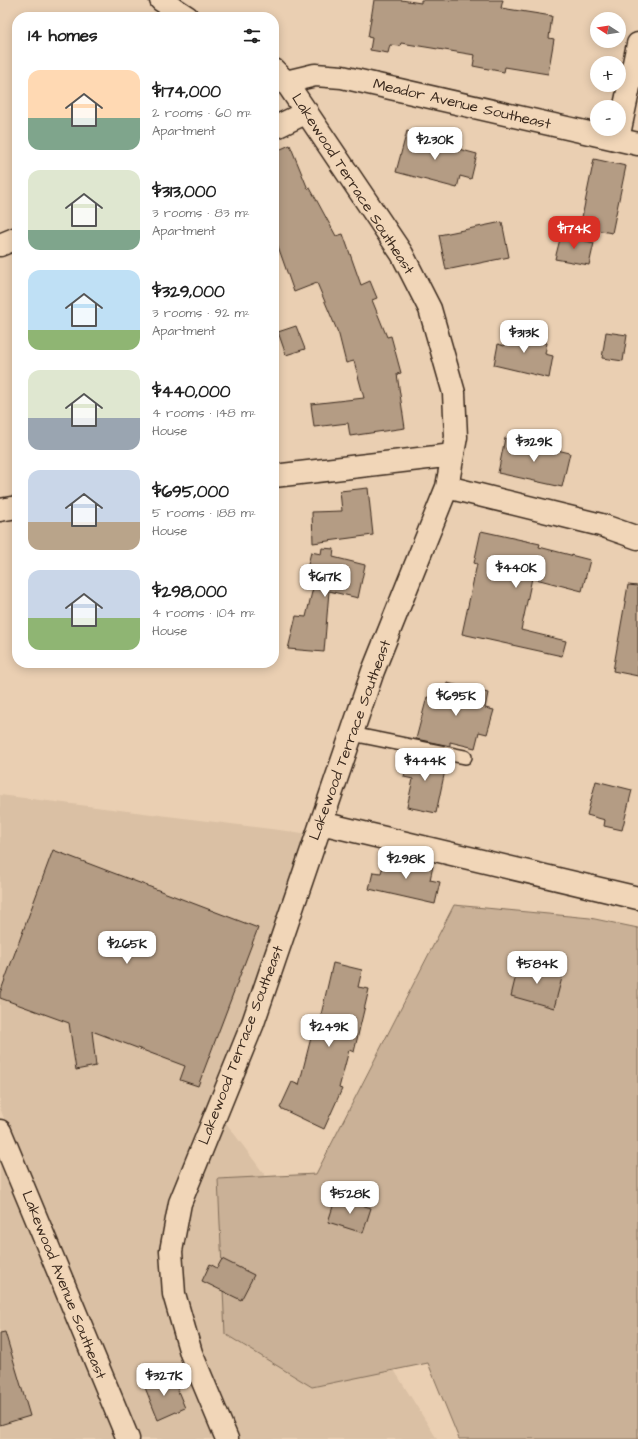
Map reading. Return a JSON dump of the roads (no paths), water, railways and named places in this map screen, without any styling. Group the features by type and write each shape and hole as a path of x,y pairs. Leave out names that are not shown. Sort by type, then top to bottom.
{"street":[{"path":"161,0 179,12"},
{"path":"628,141 638,44"},
{"name":"Meador Avenue Southeast","path":"280,76 315,75 342,77 628,141"},
{"name":"Lakewood Terrace Southeast","path":"227,1439 191,1353 174,1294 171,1251 180,1203 253,1023 373,671 447,487 456,437 454,393 430,309 402,254 307,112 280,76"},
{"path":"279,126 307,112"},
{"path":"0,245 12,240"},
{"path":"279,475 453,455"},
{"path":"447,487 601,525 638,538"},
{"path":"0,510 12,509"},
{"path":"320,823 638,898"},
{"name":"Lakewood Avenue Southeast","path":"2,1140 125,1438"}],"lane":[{"path":"352,734 464,757"}]}
